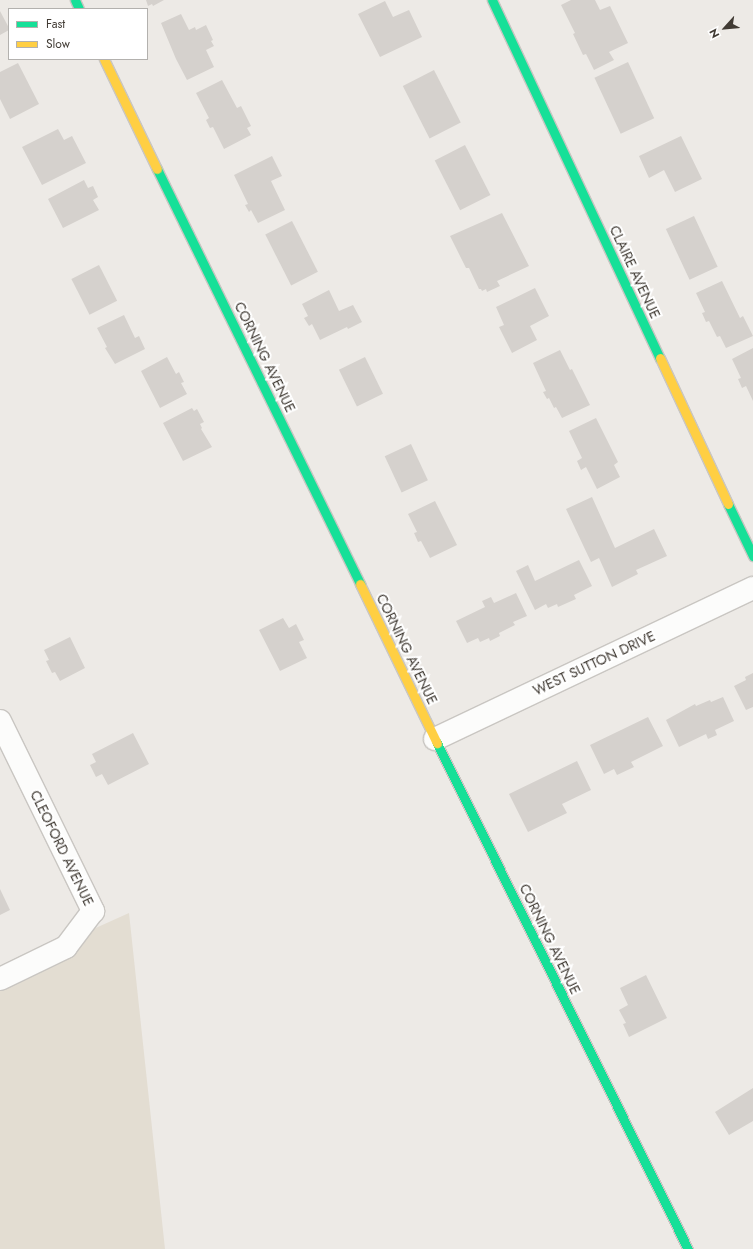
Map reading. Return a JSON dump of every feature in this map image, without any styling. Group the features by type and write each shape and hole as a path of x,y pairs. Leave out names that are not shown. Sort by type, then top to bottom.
{"street":[{"name":"CLAIRE AVENUE","path":"492,0 753,556"},
{"name":"CORNING AVENUE","path":"104,60 435,739 688,1249"},
{"name":"WEST SUTTON DRIVE","path":"435,739 753,588"},
{"name":"CLEOFORD AVENUE","path":"0,721 93,911 66,947 0,979"}],"shaded area":[{"path":"129,913 165,1249 0,1249 0,971"}],"building":[{"path":"146,0 164,0 153,6 152,4 148,6"},
{"path":"571,0 595,0 600,10 610,6 628,43 609,52 614,60 594,70 586,54 583,55 573,34 575,33 561,5"},
{"path":"385,1 393,17 409,10 422,37 380,57 358,14"},
{"path":"0,11 8,26 8,31 0,35"},
{"path":"181,14 189,30 195,27 196,30 206,25 213,40 211,41 214,46 206,50 214,67 187,80 176,59 161,23"},
{"path":"628,62 654,118 621,134 594,78"},
{"path":"18,63 39,104 10,119 0,99 0,72"},
{"path":"434,70 461,123 430,138 403,86"},
{"path":"222,80 237,108 241,106 251,126 247,128 251,135 224,149 213,127 210,128 206,120 209,118 196,93"},
{"path":"58,129 64,140 72,136 86,163 42,185 22,147"},
{"path":"681,136 702,179 675,192 664,170 649,178 639,156"},
{"path":"465,145 490,195 460,210 435,160"},
{"path":"272,156 282,176 271,181 285,210 258,223 251,210 249,212 245,205 248,204 234,175"},
{"path":"84,180 88,188 93,186 98,197 93,200 99,210 63,228 48,199"},
{"path":"502,213 529,266 497,281 500,286 487,292 486,289 482,291 479,289 469,268 466,268 450,236"},
{"path":"694,216 718,267 690,280 666,229"},
{"path":"292,221 318,272 291,285 265,235"},
{"path":"99,265 117,301 90,315 71,279"},
{"path":"722,281 740,318 743,316 753,336 726,348 720,336 717,337 709,321 706,322 702,313 705,312 696,293"},
{"path":"535,288 549,316 530,326 537,340 512,353 499,327 504,325 496,307"},
{"path":"329,290 339,311 353,305 362,322 348,329 347,327 320,340 312,324 309,326 304,318 308,316 302,304"},
{"path":"124,315 135,338 139,336 145,349 115,364 105,348 107,347 97,328"},
{"path":"753,348 753,401 746,386 742,388 738,379 741,378 732,359"},
{"path":"560,350 570,370 572,369 590,405 562,418 556,407 554,408 549,398 547,399 543,392 546,391 533,363"},
{"path":"167,357 176,374 179,372 184,382 181,383 187,394 160,408 141,371"},
{"path":"365,357 383,394 357,407 339,370"},
{"path":"192,408 194,411 197,409 204,422 200,424 201,429 212,447 183,461 163,423"},
{"path":"596,418 618,462 614,465 620,477 597,489 586,467 581,470 577,461 582,458 569,431"},
{"path":"411,444 428,480 402,493 385,456"},
{"path":"592,497 615,548 654,529 667,556 636,570 638,574 612,587 599,558 591,562 566,509"},
{"path":"435,501 457,545 430,558 421,541 418,542 414,533 417,532 408,514"},
{"path":"579,560 592,586 574,595 576,599 558,607 557,604 548,608 546,604 535,610 516,571 528,565 535,581"},
{"path":"516,593 527,616 513,622 515,625 499,633 500,636 490,641 489,638 480,642 478,638 467,643 456,621 485,607 482,601 491,597 494,603"},
{"path":"283,618 289,628 296,624 304,640 299,642 307,658 280,671 259,630"},
{"path":"70,637 85,668 60,681 55,672 52,673 46,661 49,660 44,650"},
{"path":"753,673 753,707 746,710 734,686 746,680 745,677"},
{"path":"723,697 734,721 715,730 717,735 708,739 706,734 679,747 666,720 695,704 696,706 710,700 711,702"},
{"path":"648,717 663,746 631,762 634,767 617,775 614,769 604,774 590,745"},
{"path":"133,733 149,764 108,785 102,774 96,777 90,765 96,762 92,754"},
{"path":"577,761 591,790 562,804 567,813 528,832 509,794"},
{"path":"0,889 10,910 0,915"},
{"path":"646,975 667,1018 629,1037 623,1024 626,1023 619,1010 628,1005 620,988"},
{"path":"753,1088 753,1121 729,1135 715,1112"}],"traffic: fast":[{"path":"75,0 79,8"},
{"path":"492,0 660,358"},
{"path":"157,169 360,584"},
{"path":"728,504 753,556"},
{"path":"437,743 688,1249"}],"traffic: slow":[{"path":"104,60 157,169"},
{"path":"660,358 728,504"},
{"path":"360,584 437,743"}]}
